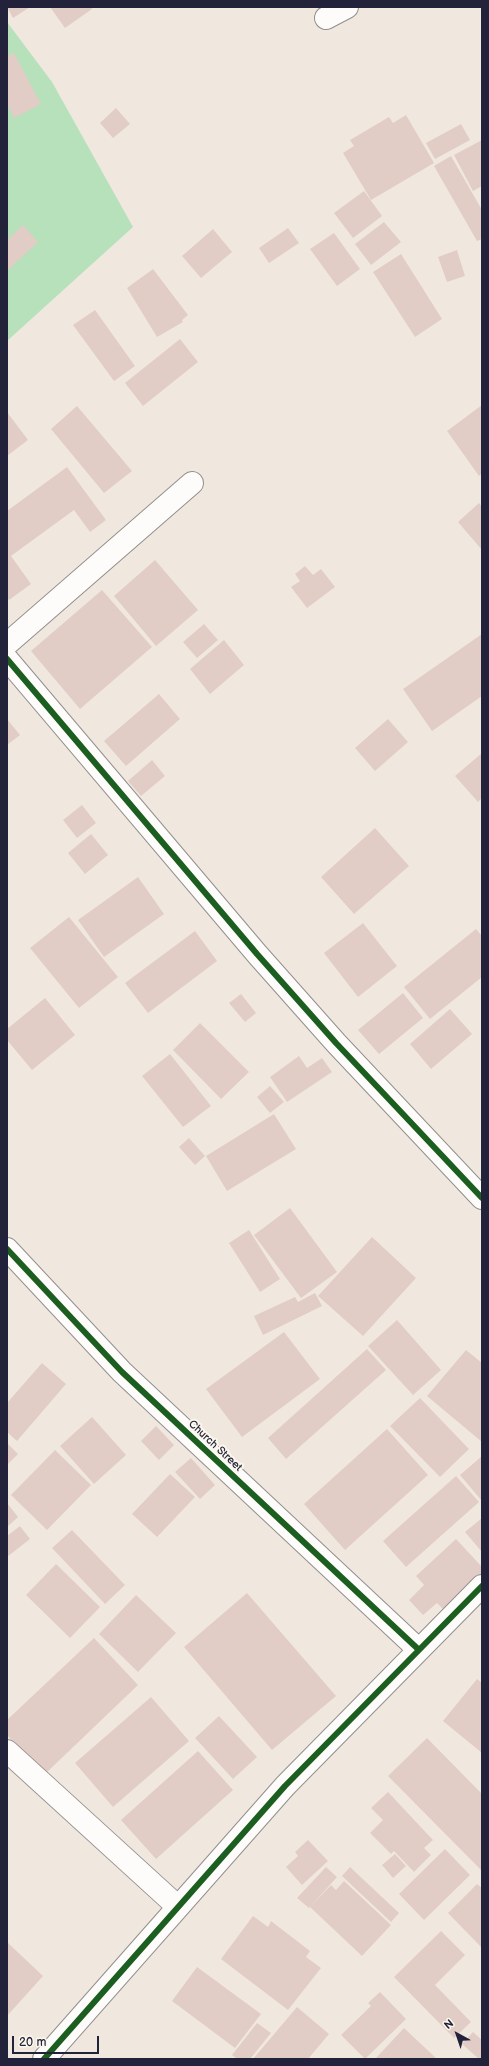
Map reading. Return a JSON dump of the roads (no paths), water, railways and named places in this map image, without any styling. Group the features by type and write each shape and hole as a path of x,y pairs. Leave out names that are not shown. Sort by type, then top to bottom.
{"street":[{"path":"326,18 347,7"},
{"path":"7,644 192,483"},
{"path":"7,658 257,954 336,1043 482,1198"},
{"name":"Church Street","path":"7,1249 122,1372 418,1649"},
{"path":"44,2059 285,1786 418,1649 482,1586"},
{"path":"7,1752 178,1906"}]}
